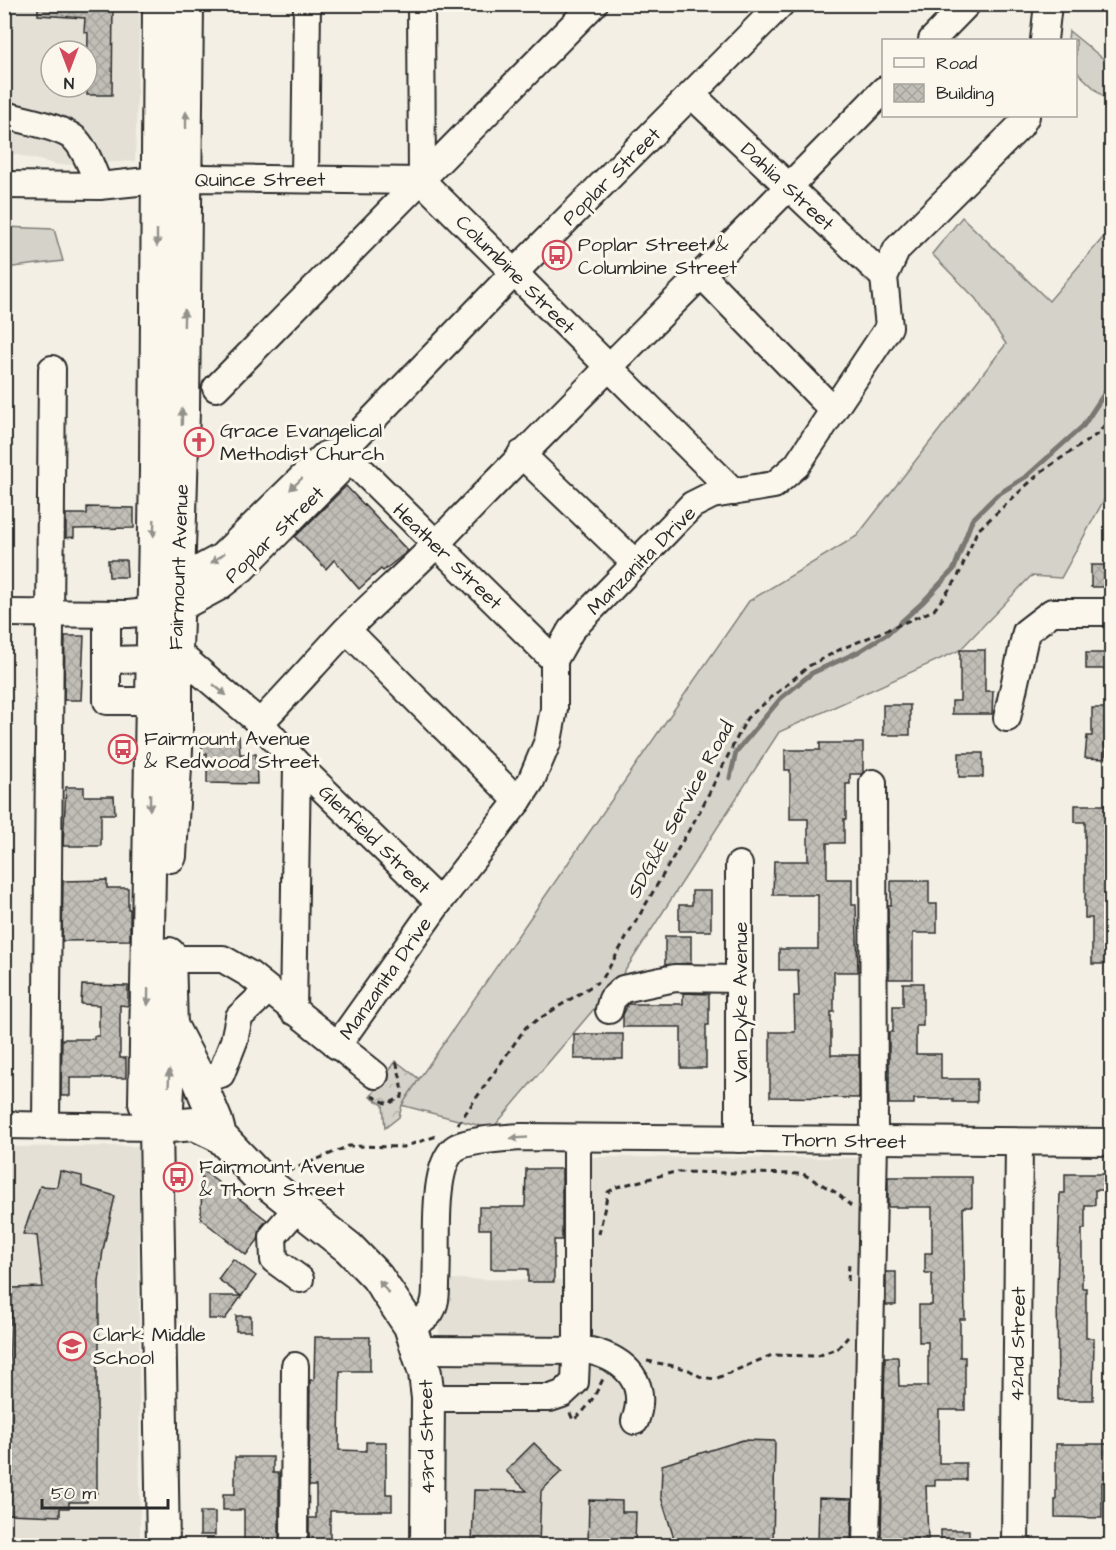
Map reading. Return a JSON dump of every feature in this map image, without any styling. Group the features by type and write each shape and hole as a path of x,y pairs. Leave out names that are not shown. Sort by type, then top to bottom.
{"main road":[{"name":"Fairmount Avenue","path":"159,4 171,179"},
{"name":"Fairmount Avenue","path":"156,1127 167,1107 171,1027 170,846 176,749 165,624 156,469 171,179 187,4"},
{"name":"Fairmount Avenue","path":"163,1545 156,1127 145,1103 152,701 165,624"},
{"name":"43rd Street","path":"171,1027 196,1076 216,1121 220,1136 257,1175 349,1248 377,1277 414,1338 425,1373 428,1398 427,1545"},
{"path":"156,1127 195,1124 220,1136"}],"street":[{"path":"305,179 307,4"},
{"path":"420,4 422,181"},
{"path":"216,388 594,4"},
{"name":"Poplar Street","path":"165,624 242,569 340,470 342,451 515,272 781,4"},
{"path":"933,39 967,4"},
{"path":"1044,39 1046,6"},
{"path":"260,723 347,630 436,544 521,454 610,368 882,92"},
{"name":"Dahlia Street","path":"692,95 884,277"},
{"path":"4,115 48,126 75,138 99,186"},
{"path":"884,277 897,249 1020,126 1025,117"},
{"name":"Quince Street","path":"4,185 99,186 171,179 422,181"},
{"name":"Columbine Street","path":"422,181 734,492"},
{"path":"701,274 833,410"},
{"name":"Manzanita Drive","path":"337,1046 439,902 531,781 549,741 554,709 554,660 571,630 692,505 712,495 774,485 797,465 889,327 884,277"},
{"path":"46,1126 52,369"},
{"name":"Heather Street","path":"342,451 554,660"},
{"path":"521,454 635,563"},
{"path":"1007,718 1026,632 1052,612 1112,612"},
{"path":"4,613 128,614 165,624"},
{"path":"107,614 107,701 152,701"},
{"path":"107,660 165,624"},
{"name":"Glenfield Street","path":"165,624 297,764 439,902"},
{"path":"347,630 518,801"},
{"path":"293,1011 297,764"},
{"path":"866,1545 874,1140 873,783"},
{"name":"Van Dyke Avenue","path":"739,865 739,1139"},
{"path":"169,959 223,959 249,974 337,1046 380,1077"},
{"path":"609,1010 612,999 623,989 675,978 740,979"},
{"path":"196,1076 208,1077 221,1074 230,1052 239,1017 268,990"},
{"path":"4,1125 156,1127"},
{"name":"Thorn Street","path":"454,1139 480,1141 521,1137 1112,1142"},
{"path":"428,1398 550,1398 562,1394 575,1382 577,1138"},
{"path":"454,1139 444,1163 438,1190 438,1264 435,1304 414,1338 591,1351 607,1355 633,1374 640,1401 635,1420"},
{"name":"42nd Street","path":"1014,1545 1019,1142"},
{"path":"298,1207 273,1236 274,1260 300,1279"},
{"path":"294,1545 295,1366"}],"path":[{"name":"SDG&E Service Road","path":"454,1139 526,1027 602,980 700,811 747,718 809,666 839,650 934,610 957,579 977,531 1042,471 1099,433 1112,413"},
{"path":"397,1064 399,1079 404,1089 402,1096 388,1104 380,1077 397,1064"},
{"path":"288,1172 349,1146 403,1147 454,1139"},
{"path":"598,1242 608,1192 617,1187 675,1172 802,1174 846,1200 856,1213"},
{"path":"849,1259 850,1290"},
{"path":"562,1394 573,1420 593,1400 606,1374 627,1360 660,1363 689,1370 701,1377 715,1379 772,1355 818,1356 838,1348 851,1331"}],"shaded area":[{"path":"5,5 140,5 135,161 59,165 5,152"},
{"name":"Clark Middle School","path":"138,1146 140,1545 5,1545 4,1147"},
{"path":"586,1157 865,1158 859,1545 440,1545 439,1279 585,1280"}],"green space":[{"path":"1069,31 1111,65 1111,104 1077,72 1077,39 1068,39"},
{"path":"1111,196 1111,494 1105,498 1061,578 1031,576 960,650 779,732 621,977 492,1129 401,1105 749,601 857,536 1006,344 976,299 932,254 962,217 1049,301 1107,233"},
{"path":"4,227 54,229 63,261 5,268"},
{"path":"396,1061 419,1079 402,1105 399,1117 385,1128 383,1105 370,1097"}],"building":[{"path":"38,4 113,4 112,95 99,95 99,39 88,39 88,33 84,32 85,18 38,15"},
{"path":"346,486 408,551 383,571 381,569 359,589 334,560 326,569 295,537"},
{"path":"87,507 134,508 134,528 74,529 74,537 66,538 66,514 87,514"},
{"path":"108,560 126,560 127,577 109,577"},
{"path":"1091,565 1112,565 1112,587 1091,587"},
{"path":"65,636 84,636 81,700 64,700"},
{"path":"960,650 985,650 985,691 993,691 992,714 952,714 952,701 960,701"},
{"path":"1086,653 1108,653 1108,669 1086,669"},
{"path":"883,705 910,705 910,735 883,735"},
{"path":"1092,708 1107,708 1105,759 1085,758 1087,736 1092,736"},
{"path":"202,736 239,736 240,754 256,754 257,784 207,783 207,754 202,754"},
{"path":"820,743 863,743 863,773 850,774 850,784 846,784 844,843 827,843 827,879 852,879 852,905 856,905 858,972 834,972 831,1055 859,1055 859,1098 770,1097 770,1032 795,1032 794,996 799,996 798,970 779,970 779,949 818,949 818,895 773,895 774,861 808,861 808,819 790,819 790,770 785,770 785,750 820,750"},
{"path":"959,753 983,753 983,777 959,777"},
{"path":"66,787 84,787 84,796 114,796 115,814 101,814 101,846 63,846"},
{"path":"1075,805 1110,805 1112,964 1092,964 1092,918 1085,918 1085,822 1075,822"},
{"path":"107,880 107,888 128,888 130,940 62,941 63,881"},
{"path":"891,881 929,881 929,904 937,904 937,933 913,933 913,979 889,979 888,905 891,905"},
{"path":"692,891 711,891 711,931 679,931 679,905 692,905"},
{"path":"665,936 691,936 691,963 665,965"},
{"path":"903,983 923,983 923,1026 916,1026 916,1054 941,1054 941,1079 977,1079 977,1102 953,1102 953,1099 914,1099 914,1104 889,1104 889,1032 893,1032 893,1006 903,1006"},
{"path":"82,985 128,986 128,1006 120,1005 120,1058 126,1058 126,1078 70,1078 70,1096 61,1096 62,1039 94,1039 94,1036 99,1036 99,1005 81,1004"},
{"path":"683,993 709,994 706,1068 681,1068 681,1027 623,1027 623,1015 628,1004 683,1004"},
{"path":"574,1034 623,1034 623,1059 574,1059"},
{"path":"526,1169 562,1169 562,1240 554,1240 554,1282 528,1282 528,1269 491,1269 491,1229 479,1229 479,1207 525,1207"},
{"path":"202,1170 267,1220 261,1227 258,1240 246,1255 201,1219"},
{"path":"60,1171 82,1176 82,1186 115,1196 103,1250 99,1282 97,1493 87,1493 87,1502 69,1502 69,1508 60,1508 60,1516 7,1514 12,1288 43,1287 37,1236 23,1234 40,1186 57,1187"},
{"path":"1065,1174 1112,1174 1112,1190 1095,1190 1095,1205 1085,1205 1085,1229 1082,1229 1082,1288 1086,1288 1086,1338 1094,1338 1093,1400 1058,1400 1057,1288 1060,1193 1065,1193"},
{"path":"888,1177 972,1177 972,1207 963,1207 965,1319 960,1319 960,1357 965,1357 965,1410 939,1410 939,1463 966,1463 966,1480 935,1480 935,1486 926,1486 928,1539 881,1538 885,1357 898,1357 899,1386 928,1386 928,1342 919,1342 919,1305 932,1305 932,1273 925,1273 925,1253 932,1253 932,1207 888,1207"},
{"path":"233,1259 256,1276 225,1319 209,1319 209,1296 241,1296 218,1279"},
{"path":"886,1272 896,1272 896,1305 886,1305"},
{"path":"236,1316 251,1316 251,1331 236,1331"},
{"path":"315,1337 370,1337 370,1371 340,1371 339,1450 366,1451 366,1442 386,1442 386,1494 392,1494 392,1511 330,1511 330,1545 309,1545 309,1518 316,1518 316,1486 309,1486 310,1380 314,1380"},
{"path":"743,1440 775,1441 773,1545 676,1545 661,1497 662,1465"},
{"path":"534,1443 562,1471 541,1491 539,1545 472,1545 474,1490 527,1491 506,1471"},
{"path":"1056,1444 1112,1444 1112,1482 1102,1482 1102,1518 1055,1517"},
{"path":"235,1457 273,1457 273,1473 279,1473 279,1540 244,1540 244,1510 223,1510 223,1494 235,1494"},
{"path":"819,1498 852,1499 851,1545 818,1545"},
{"path":"589,1500 622,1501 622,1512 636,1512 635,1544 588,1545"},
{"path":"200,1512 215,1512 215,1535 200,1535"},
{"path":"941,1530 969,1530 969,1545 941,1545"}],"waterway":[{"path":"730,778 736,752 781,698 812,673 858,652 890,632 922,603 954,569 972,520 997,495 1027,476 1083,426 1112,382"}],"place":[{"name":"Poplar Street & Columbine Street","path":"557,255"},
{"name":"Grace Evangelical Methodist Church","path":"199,442"},
{"name":"Fairmount Avenue & Redwood Street","path":"123,749"},
{"name":"Fairmount Avenue & Thorn Street","path":"178,1177"},
{"name":"Clark Middle School","path":"72,1346"}]}
